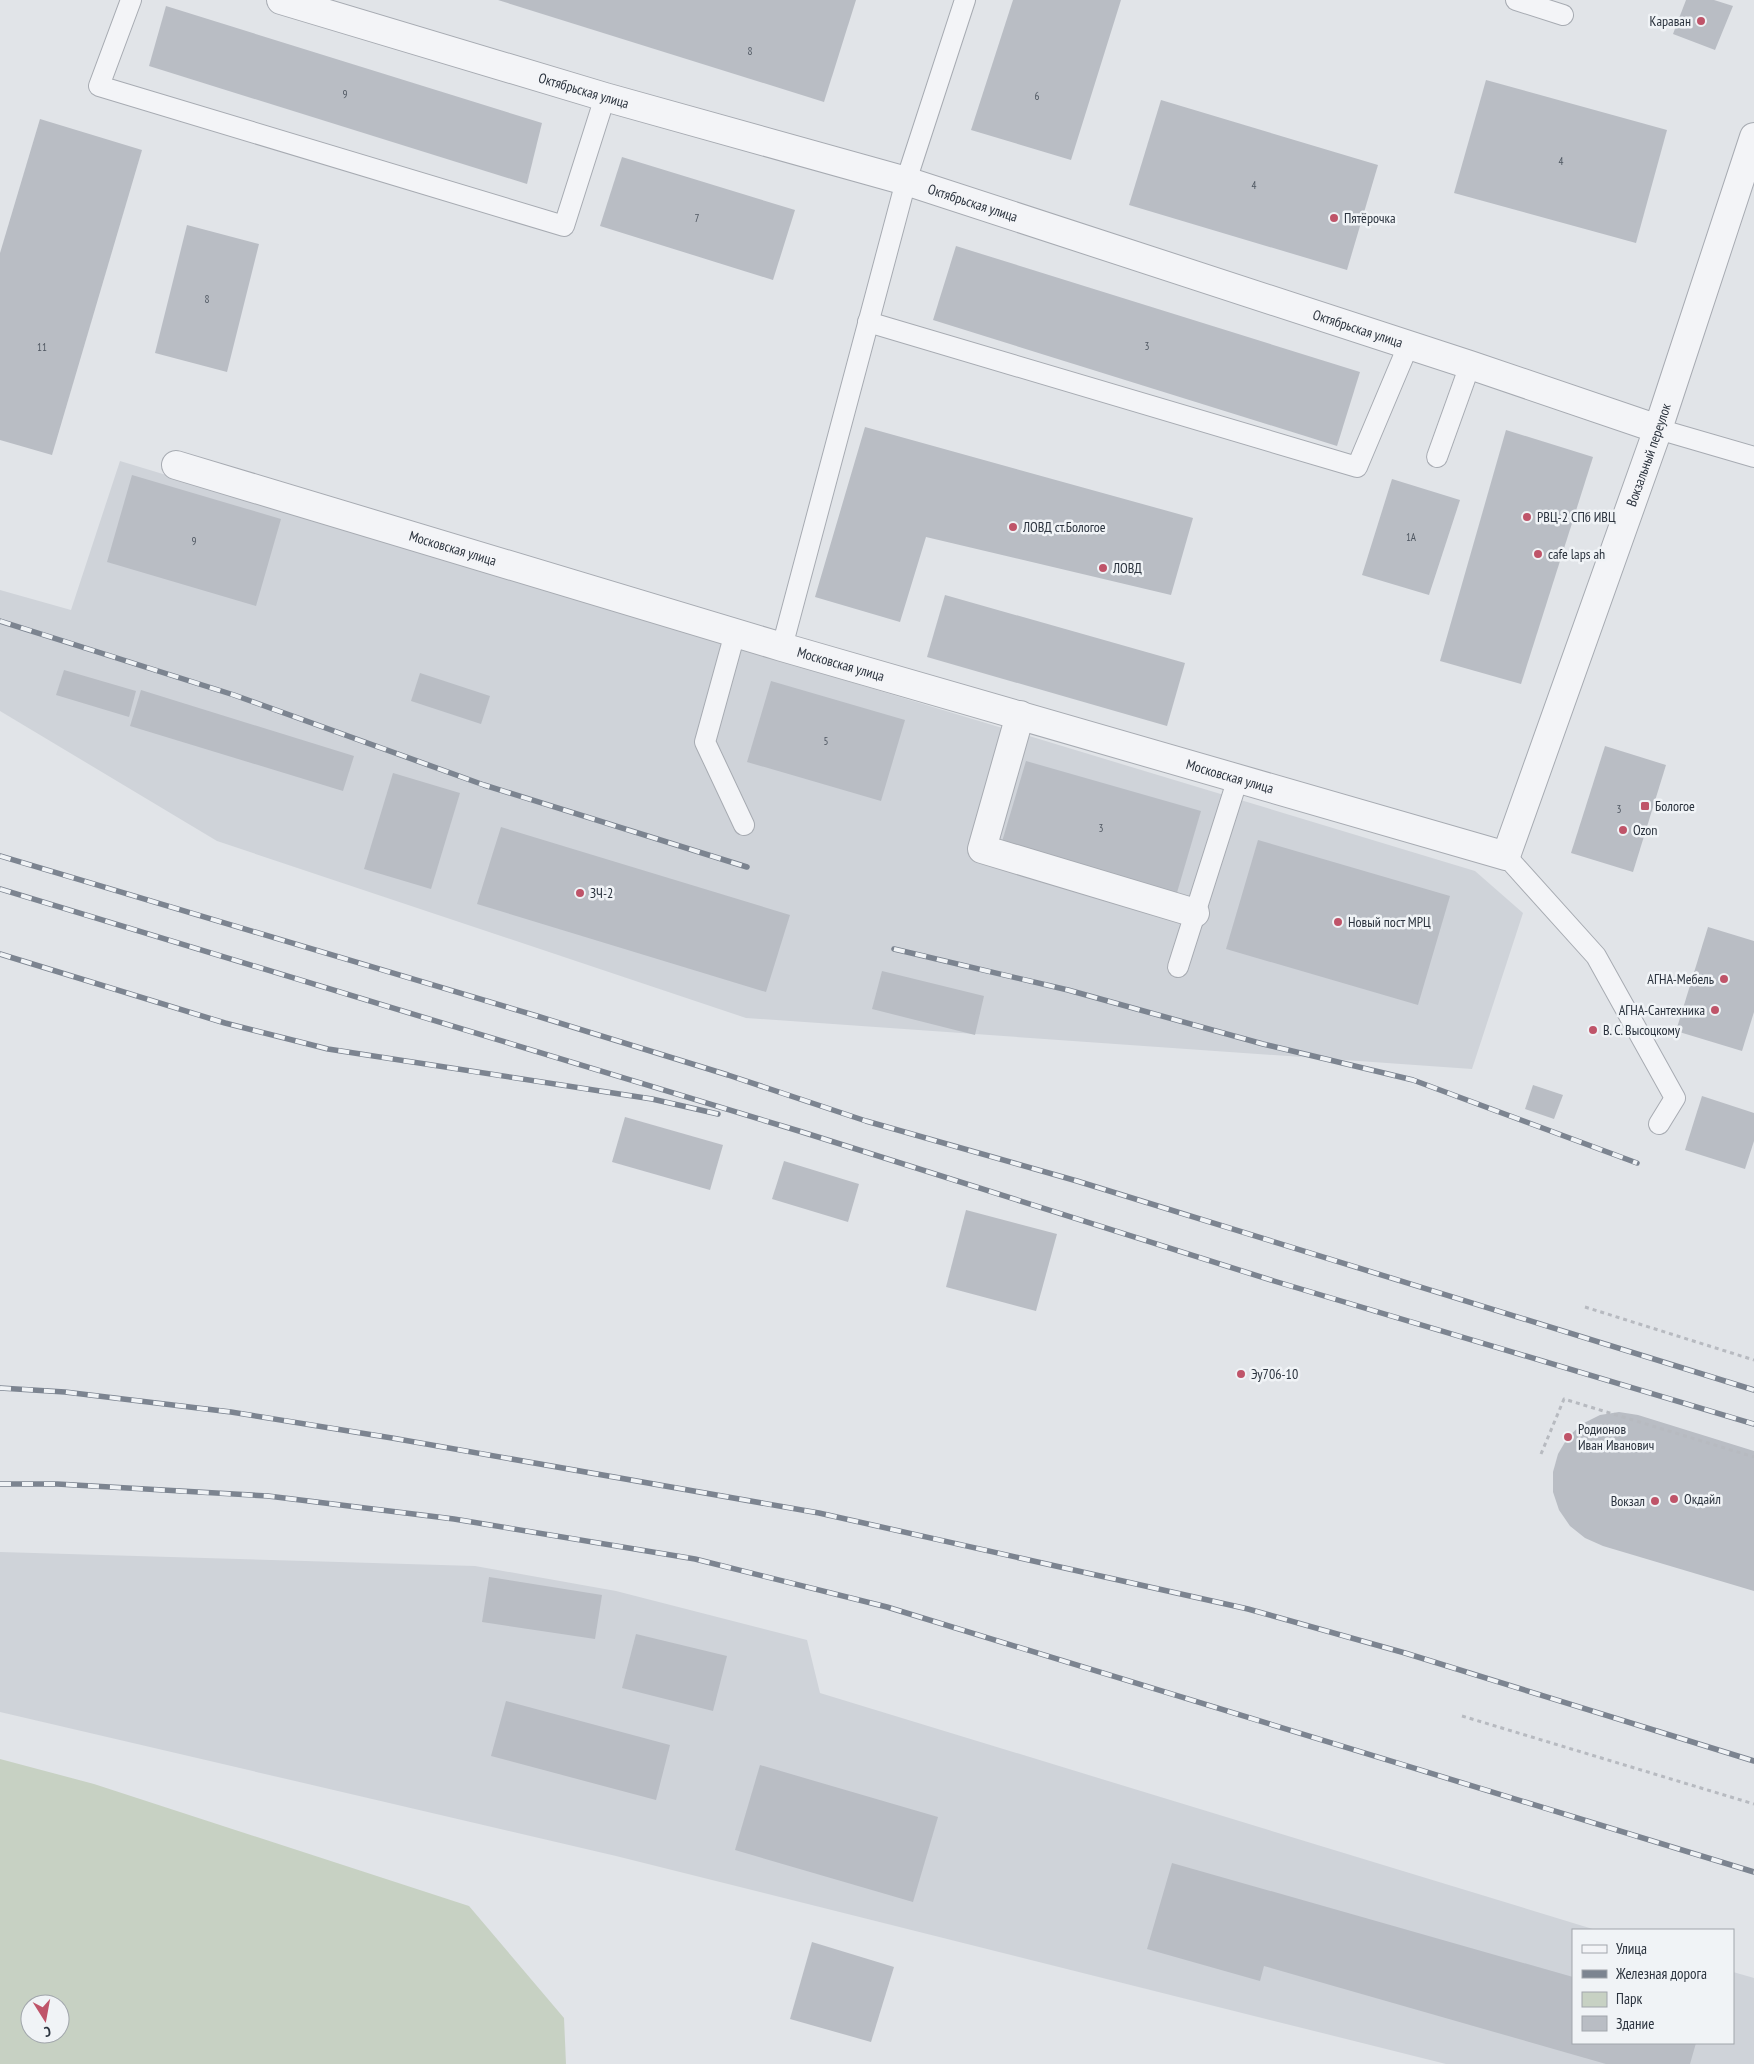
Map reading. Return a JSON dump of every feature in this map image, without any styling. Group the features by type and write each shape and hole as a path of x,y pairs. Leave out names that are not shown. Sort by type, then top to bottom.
{"street":[{"name":"Октябрьская улица","path":"281,0 315,5 605,97 906,181 1470,365 1658,429"},
{"name":"Вокзальный переулок","path":"1506,856 1658,429 1754,137"},
{"name":"Московская улица","path":"176,465 782,647 1506,856"},
{"path":"1020,715 982,849 1195,913"}],"lane":[{"path":"130,0 99,86 564,226 605,97"},
{"path":"782,647 906,181 965,0"},
{"path":"1516,0 1563,15"},
{"path":"868,322 1358,467 1408,346"},
{"path":"1437,457 1470,365"},
{"path":"1658,429 1754,457"},
{"path":"735,633 705,742 744,825"},
{"path":"1178,967 1238,778"},
{"path":"1506,856 1596,956 1675,1098 1659,1124"}],"path":[{"path":"1585,1307 1754,1360"},
{"path":"1541,1454 1564,1400 1754,1457"},
{"path":"1462,1716 1754,1804"}],"shaded area":[{"path":"120,461 1475,871 1523,913 1472,1069 746,1018 217,841 0,711 0,590 71,610"},
{"path":"0,1552 475,1566 616,1591 807,1640 820,1693 1593,1929 1572,1929 1572,2044 1734,2044 1734,1972 1754,1978 1754,2064 1446,2064 616,1856 0,1712"}],"green space":[{"path":"0,1759 94,1784 469,1906 564,2018 566,2064 0,2064"}],"building":[{"path":"498,0 856,0 824,102"},
{"path":"1013,0 1121,0 1071,160 971,130"},
{"path":"1686,0 1714,0 1733,6 1715,50 1673,34"},
{"path":"166,6 542,123 527,184 149,66"},
{"path":"1486,80 1667,130 1636,243 1454,193"},
{"path":"1161,100 1378,165 1347,270 1129,205"},
{"path":"40,119 142,150 52,455 0,440 0,253"},
{"path":"622,157 795,210 773,280 600,226"},
{"path":"187,225 259,244 227,372 155,353"},
{"path":"956,246 1360,372 1337,446 933,320"},
{"name":"ЛОВД ст.Бологое","path":"865,427 1193,518 1171,595 926,537 900,622 815,597"},
{"name":"РВЦ-2 СПб ИВЦ","path":"1506,430 1593,457 1521,684 1440,661"},
{"path":"132,475 281,519 256,606 107,562"},
{"path":"1392,479 1460,500 1429,595 1362,575"},
{"path":"945,595 1185,663 1167,726 927,657"},
{"path":"64,670 136,691 129,717 56,695"},
{"path":"420,673 490,696 481,724 411,701"},
{"path":"771,681 905,720 881,801 747,762"},
{"path":"141,690 354,756 343,791 130,726"},
{"path":"1605,746 1666,765 1633,872 1571,853"},
{"path":"1026,761 1201,811 1176,896 1001,845"},
{"path":"393,773 460,793 431,889 364,869"},
{"name":"ЗЧ-2","path":"501,827 790,915 766,992 477,904"},
{"name":"Новый пост МРЦ","path":"1258,840 1450,896 1418,1005 1226,949"},
{"path":"1708,927 1754,941 1754,1012 1742,1051 1676,1031"},
{"path":"882,971 984,996 975,1035 872,1009"},
{"path":"1533,1085 1563,1095 1554,1119 1525,1109"},
{"path":"1702,1096 1754,1113 1754,1141 1745,1169 1685,1150"},
{"path":"625,1117 723,1145 710,1190 612,1162"},
{"path":"784,1161 859,1184 848,1222 772,1199"},
{"path":"966,1210 1057,1234 1036,1311 946,1287"},
{"name":"Вокзал","path":"1619,1412 1638,1415 1754,1451 1754,1591 1603,1546 1585,1538 1570,1526 1559,1510 1553,1492 1553,1472 1558,1454 1568,1437 1582,1424 1600,1415"},
{"path":"489,1577 602,1595 595,1639 482,1622"},
{"path":"636,1634 727,1656 713,1711 622,1688"},
{"path":"506,1701 670,1745 656,1800 491,1756"},
{"path":"760,1765 938,1817 913,1902 735,1850"},
{"path":"1172,1863 1572,1977 1572,2044 1696,2044 1690,2064 1606,2064 1264,1966 1260,1981 1147,1949"},
{"path":"812,1942 894,1967 871,2042 790,2019"}],"railway":[{"path":"0,621 234,695 484,785 747,867"},
{"path":"0,856 537,1016 728,1075 866,1121 1077,1181 1754,1390"},
{"path":"0,889 799,1131 1274,1281 1754,1424"},
{"path":"894,949 1068,990 1263,1044 1413,1080 1637,1163"},
{"path":"0,954 225,1023 328,1049 652,1099 718,1114"},
{"path":"0,1388 65,1392 231,1412 392,1438 819,1513 1248,1609 1405,1653 1754,1761"},
{"path":"0,1484 57,1484 268,1496 454,1519 695,1559 887,1607 1754,1872"}],"place":[{"name":"Караван","path":"1701,21"},
{"name":"Пятёрочка","path":"1334,218"},
{"name":"РВЦ-2 СПб ИВЦ","path":"1527,517"},
{"name":"ЛОВД ст.Бологое","path":"1013,527"},
{"name":"cafe laps ah","path":"1538,554"},
{"name":"ЛОВД","path":"1103,568"},
{"name":"Бологое","path":"1645,806"},
{"name":"Ozon","path":"1623,830"},
{"name":"ЗЧ-2","path":"580,893"},
{"name":"Новый пост МРЦ","path":"1338,922"},
{"name":"АГНА-Мебель","path":"1724,979"},
{"name":"АГНА-Сантехника","path":"1715,1010"},
{"name":"В. С. Высоцкому","path":"1593,1030"},
{"name":"Эу706-10","path":"1241,1374"},
{"name":"Родионов Иван Иванович","path":"1568,1437"},
{"name":"Окдайл","path":"1674,1499"},
{"name":"Вокзал","path":"1655,1501"}]}
